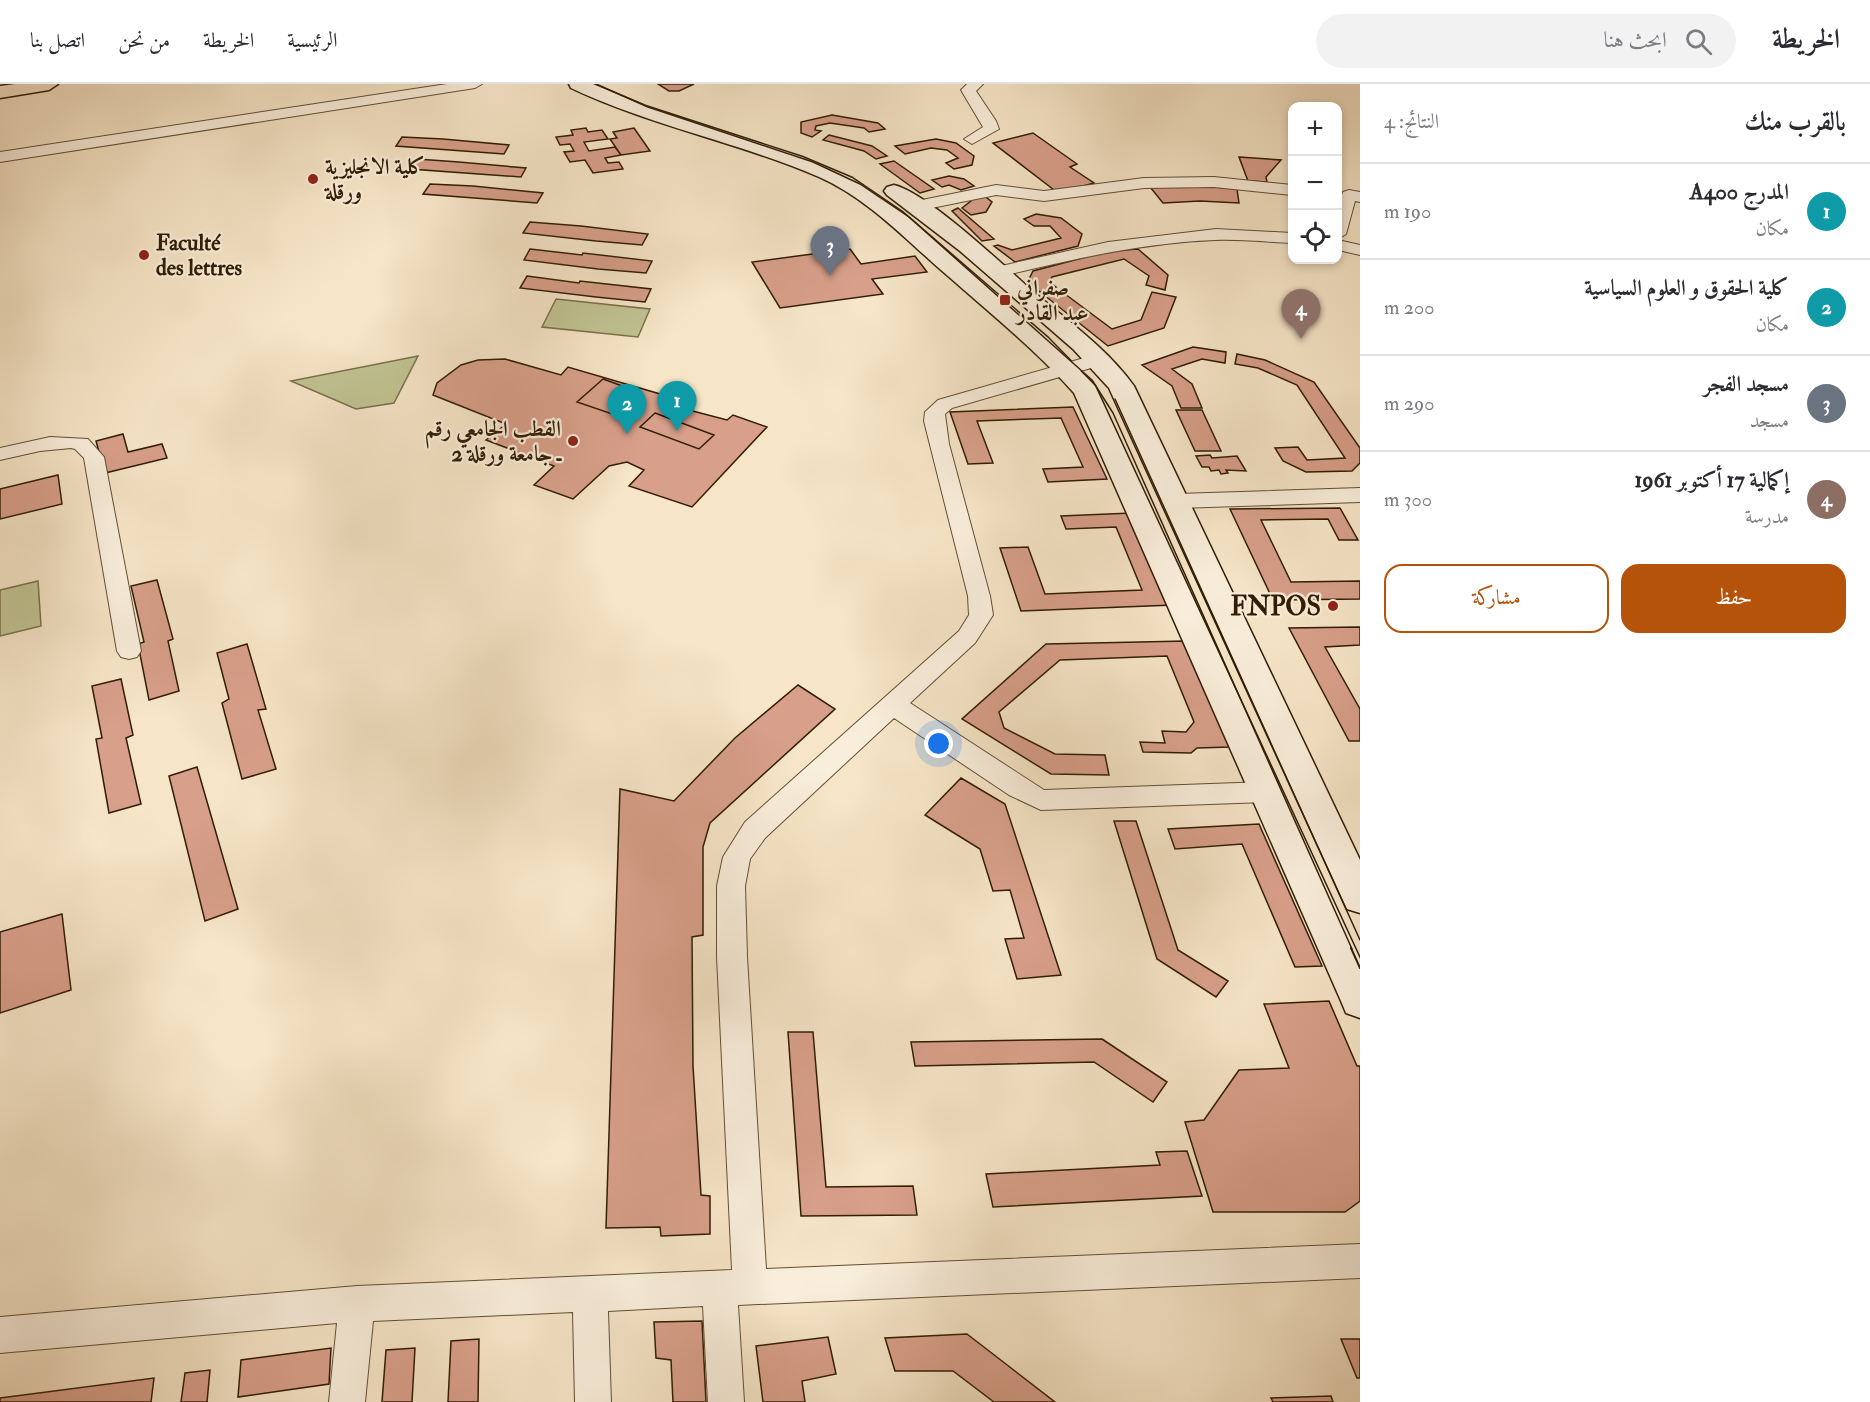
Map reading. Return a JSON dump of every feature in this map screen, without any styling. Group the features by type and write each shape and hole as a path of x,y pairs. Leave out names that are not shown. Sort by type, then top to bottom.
{"highway":[{"path":"4,91 49,84"}],"street":[{"path":"0,157 475,84"},
{"path":"578,84 617,102 783,157 852,186 899,218 949,266 1067,368 1086,391 1360,1001"},
{"path":"621,84 856,169 917,206 998,272 1098,360 1121,386 1177,501 1360,898"},
{"path":"972,139 991,129 968,90 976,84"},
{"path":"917,206 996,190 1044,196 1144,183 1215,182 1288,189"},
{"path":"1342,220 1349,195"},
{"path":"998,272 1106,246 1157,238 1228,233 1288,238"},
{"path":"1342,246 1360,250"},
{"path":"726,1402 735,1288 731,886 737,857 755,830 862,730 894,705 967,637 981,615 980,596 939,444 934,421 935,412 945,404 1098,360"},
{"path":"0,454 51,443 70,442 81,443 94,457 129,651"},
{"path":"1177,501 1360,495"},
{"path":"894,705 1018,788 1041,800 1266,792"},
{"path":"0,1335 357,1304 1360,1261"},
{"path":"590,1295 593,1402"},
{"path":"346,1402 357,1304"}],"green space":[{"path":"556,299 650,309 638,337 542,327"},
{"path":"418,356 394,403 356,409 291,381"},
{"path":"38,581 41,626 0,636 0,590"}],"building":[{"path":"658,84 694,84 679,91 669,91"},
{"path":"832,115 878,123 885,129 869,132 864,128 830,123 816,126 815,130 821,131 812,137 801,133 801,122"},
{"path":"586,128 588,132 602,130 608,139 584,142 589,151 615,147 621,155 605,158 608,163 619,162 623,169 593,173 585,160 570,162 564,152 574,151 570,144 560,145 556,137 573,135 571,130"},
{"path":"634,128 650,151 621,155 610,139 617,138 613,132"},
{"path":"1033,133 1077,164 1070,167 1094,183 1058,193 993,143"},
{"path":"829,135 872,146 887,156 876,159 864,151 823,140"},
{"path":"402,137 509,145 504,154 396,146"},
{"path":"936,139 956,143 974,156 972,165 954,169 946,163 958,158 947,150 931,148 905,154 895,146"},
{"path":"1239,157 1281,160 1266,177 1267,182 1248,181"},
{"path":"417,159 526,168 521,177 410,169"},
{"path":"894,161 934,189 920,193 880,164"},
{"path":"949,176 964,179 974,186 961,190 949,185 942,187 932,180"},
{"path":"430,184 543,193 537,203 423,194"},
{"path":"1195,185 1237,189 1239,203 1200,201 1163,203 1150,187"},
{"path":"982,194 992,202 986,212 971,215 962,208 971,201 967,197"},
{"path":"958,208 994,239 982,241 952,211"},
{"path":"1036,214 1061,218 1082,234 1078,246 1015,262 994,246 998,245 1012,250 1061,238 1050,226 1034,226 1024,219"},
{"path":"530,222 648,234 642,245 523,233"},
{"path":"530,249 652,261 646,273 598,269 524,260"},
{"path":"850,249 861,264 915,256 927,272 872,279 883,294 780,308 752,262"},
{"path":"1138,249 1168,275 1165,290 1146,285 1149,276 1124,259 1052,277 1049,282 1056,287 1040,292 1028,281 1033,271 1109,251"},
{"path":"527,276 651,289 645,302 520,288"},
{"path":"1061,291 1112,329 1141,320 1152,292 1176,297 1164,328 1108,346 1044,295"},
{"path":"1193,347 1226,352 1225,363 1202,359 1172,369 1192,384 1202,408 1181,408 1172,386 1142,365"},
{"path":"1237,354 1265,360 1314,382 1360,448 1360,463 1352,471 1306,472 1283,461 1275,448 1298,447 1307,460 1345,458 1297,385 1258,368 1235,364"},
{"path":"505,359 561,375 568,367 667,396 662,403 727,420 733,415 767,427 692,507 629,486 644,470 627,462 609,466 573,499 534,485 554,466 486,440 506,424 433,395 437,383 461,365 478,360"},
{"path":"603,379 639,392 615,415 577,402"},
{"path":"1073,407 1107,479 1048,482 1043,469 1083,467 1061,418 977,421 993,463 968,464 950,412"},
{"path":"1176,410 1202,410 1221,451 1195,451"},
{"path":"655,413 714,435 699,449 640,427"},
{"path":"123,434 128,452 162,444 167,458 105,473 96,441"},
{"path":"1210,455 1212,458 1237,456 1246,471 1226,470 1228,473 1221,474 1219,470 1211,471 1209,467 1202,467 1196,456"},
{"path":"58,475 62,504 0,519 0,489"},
{"path":"1340,508 1358,540 1339,540 1328,519 1261,520 1291,582 1360,581 1360,599 1273,600 1230,509"},
{"path":"1132,513 1173,605 1021,611 1000,548 1028,547 1045,594 1142,590 1116,527 1066,529 1061,516"},
{"path":"157,580 173,639 168,641 179,691 149,700 138,644 144,642 131,586"},
{"path":"1360,627 1360,645 1325,647 1360,709 1360,741 1349,741 1289,628"},
{"path":"1186,641 1230,747 1197,748 1191,753 1143,752 1140,742 1165,743 1162,731 1186,732 1194,722 1167,656 1060,660 999,712 1004,728 1055,754 1105,755 1109,775 1051,774 962,719 1046,644"},
{"path":"247,644 266,709 258,710 276,769 242,779 222,703 229,699 217,653"},
{"path":"121,679 133,735 126,738 141,804 109,813 96,739 102,738 92,686"},
{"path":"798,685 835,709 710,823 703,847 703,935 692,937 693,1066 701,1195 710,1196 710,1234 661,1236 660,1227 606,1228 620,789 674,801 735,738"},
{"path":"197,767 238,909 205,921 169,776"},
{"path":"961,778 1005,804 1061,975 1017,979 1005,939 1024,938 1010,890 993,891 980,849 925,815"},
{"path":"1114,821 1136,821 1178,950 1228,981 1216,997 1157,959"},
{"path":"1259,824 1322,966 1295,967 1242,844 1175,849 1168,829"},
{"path":"62,914 71,990 0,1013 0,932"},
{"path":"1329,1001 1357,1066 1360,1066 1360,1201 1345,1212 1213,1212 1185,1122 1204,1120 1239,1070 1289,1068 1264,1004"},
{"path":"788,1032 813,1032 826,1187 913,1186 917,1215 801,1216"},
{"path":"1102,1039 1167,1082 1153,1102 1094,1062 915,1066 911,1042"},
{"path":"1187,1151 1202,1196 993,1207 986,1174 1160,1165 1156,1152"},
{"path":"702,1321 706,1402 673,1402 671,1360 656,1358 654,1322"},
{"path":"967,1334 1055,1402 994,1402 953,1371 895,1371 885,1338"},
{"path":"828,1337 836,1374 802,1381 805,1402 763,1402 756,1346"},
{"path":"479,1339 478,1402 448,1402 451,1341"},
{"path":"1341,1339 1360,1339 1360,1378 1357,1378"},
{"path":"331,1348 329,1384 238,1397 241,1360"},
{"path":"415,1348 412,1402 382,1402 386,1350"},
{"path":"210,1370 207,1402 181,1402 185,1373"},
{"path":"154,1378 151,1402 0,1402 0,1398"},
{"path":"1331,1396 1333,1402 1273,1402 1271,1398"}],"tram line":[{"path":"596,84 648,107 813,162 860,184 909,217 1092,380 1113,413 1352,949"},
{"path":"1115,399 1360,940"},
{"path":"1351,948 1360,968"}],"place":[{"name":"كلية الانجليزية ورقلة","path":"313,179"},
{"name":"Faculté des lettres","path":"144,255"},
{"name":"مسجد الفجر","path":"830,276"},
{"name":"صفراني عبد القادر","path":"1005,300"},
{"name":"إكمالية 17 أكتوبر 1961","path":"1301,339"},
{"name":"المدرج A400","path":"677,431"},
{"name":"كلية الحقوق و العلوم السياسية","path":"627,434"},
{"name":"القطب الجامعي رقم 2 ـ جامعة ورقلة","path":"573,441"},
{"name":"FNPOS","path":"1333,606"}]}
